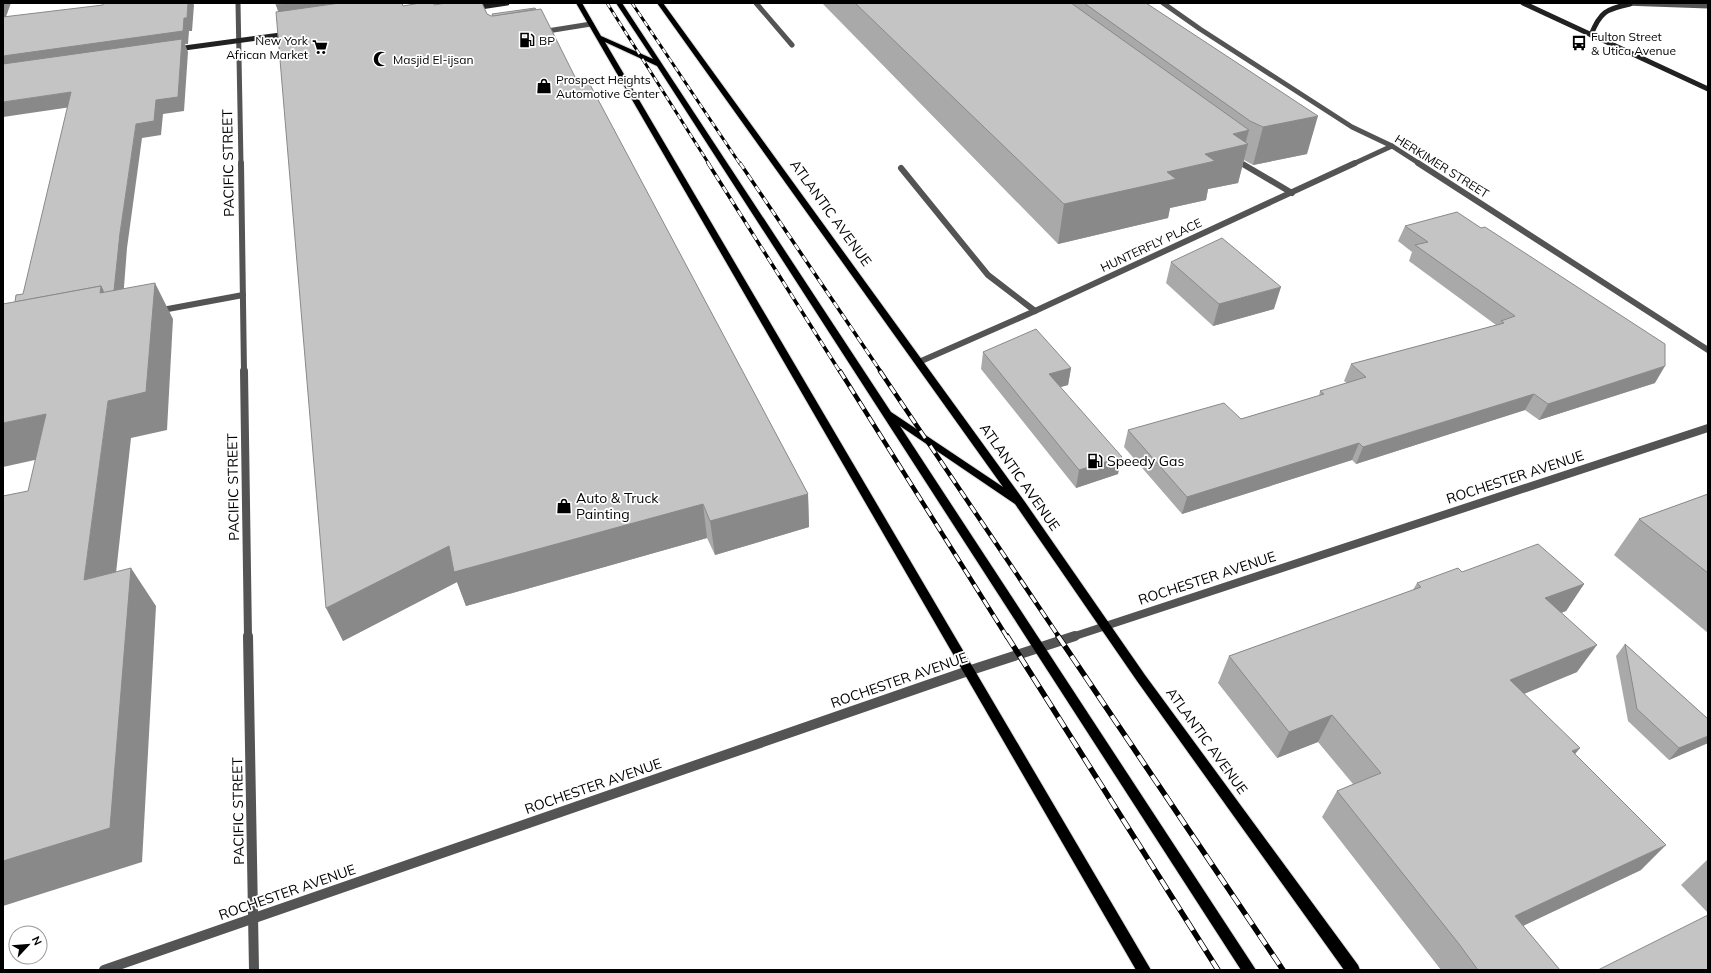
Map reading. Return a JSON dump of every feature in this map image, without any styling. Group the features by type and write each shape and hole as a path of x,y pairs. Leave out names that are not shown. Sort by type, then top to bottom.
{"main road":[{"path":"468,8 506,3"},
{"path":"579,3 1144,970"},
{"path":"620,3 1249,970"},
{"name":"ATLANTIC AVENUE","path":"660,3 1021,505 1104,626 1353,970"},
{"path":"1523,3 1708,89"},
{"path":"1591,35 1598,16 1607,10 1630,4"},
{"path":"173,50 294,33"},
{"path":"599,37 661,66"},
{"path":"885,412 1021,505"}],"street":[{"name":"PACIFIC STREET","path":"238,3 254,970"},
{"path":"756,3 792,45"},
{"name":"HERKIMER STREET","path":"1163,3 1225,46 1352,128 1392,146 1708,350"},
{"path":"1623,3 1708,6"},
{"path":"481,6 484,12"},
{"path":"532,33 591,24"},
{"name":"HUNTERFLY PLACE","path":"919,362 1035,311 1392,146"},
{"path":"1226,153 1241,164 1292,193"},
{"path":"900,168 988,275 1035,311"},
{"path":"151,312 243,295"},
{"name":"ROCHESTER AVENUE","path":"104,970 968,671 1708,428"}],"building":[{"path":"103,3 188,3 187,18 184,18 183,31 3,56 3,17 103,5"},
{"path":"276,3 290,3 276,5"},
{"path":"340,3 402,3 403,6 420,3 433,3 434,5 446,3 482,3 487,14 491,16 541,9 576,79 586,77 808,494 710,521 703,504 454,572 449,546 326,608 276,12"},
{"path":"855,3 1071,3 1249,130 1233,134 1248,144 1205,154 1215,161 1167,172 1176,179 1064,204"},
{"path":"1084,3 1146,3 1318,116 1263,127 1250,121"},
{"path":"536,9 493,16 492,14"},
{"path":"182,39 178,97 156,100 154,121 136,124 120,233 114,291 104,293 101,286 15,302 16,295 23,294 71,92 3,102 3,64"},
{"path":"1457,212 1481,228 1485,227 1665,344 1665,366 1548,404 1534,394 1363,447 1359,443 1187,497 1128,430 1224,403 1241,419 1324,394 1320,391 1366,377 1351,364 1504,323 1501,321 1515,316 1415,245 1428,242 1405,226"},
{"path":"1222,238 1281,287 1219,304 1171,262"},
{"path":"155,283 146,392 108,401 84,580 131,568 110,828 3,861 3,496 28,491 46,414 3,423 3,304 101,286 100,293"},
{"path":"1036,329 1071,368 1049,374 1122,457 1079,470 983,352"},
{"path":"1708,494 1708,573 1639,519"},
{"path":"1538,544 1584,584 1545,598 1597,645 1510,680 1580,748 1572,751 1666,845 1515,916 1560,970 1478,970 1337,791 1381,773 1332,715 1289,732 1229,656 1421,587 1417,583 1458,568 1462,572"},
{"path":"1625,644 1708,719 1708,736 1679,748 1637,709"},
{"path":"1708,915 1708,970 1598,970"}],"railway":[{"path":"607,3 709,164"},
{"path":"632,3 740,164"},
{"path":"708,163 840,372"},
{"path":"740,163 881,372"},
{"path":"840,371 1007,637"},
{"path":"880,371 1059,637"},
{"path":"1007,636 1218,970"},
{"path":"1058,636 1283,970"}],"place":[{"name":"BP","path":"527,40"},
{"name":"Fulton Street & Utica Avenue","path":"1579,43"},
{"name":"New York African Market","path":"320,47"},
{"name":"Masjid El-ijsan","path":"381,59"},
{"name":"Prospect Heights Automotive Center","path":"544,86"},
{"name":"Speedy Gas","path":"1095,461"},
{"name":"Auto & Truck Painting","path":"564,506"}]}
